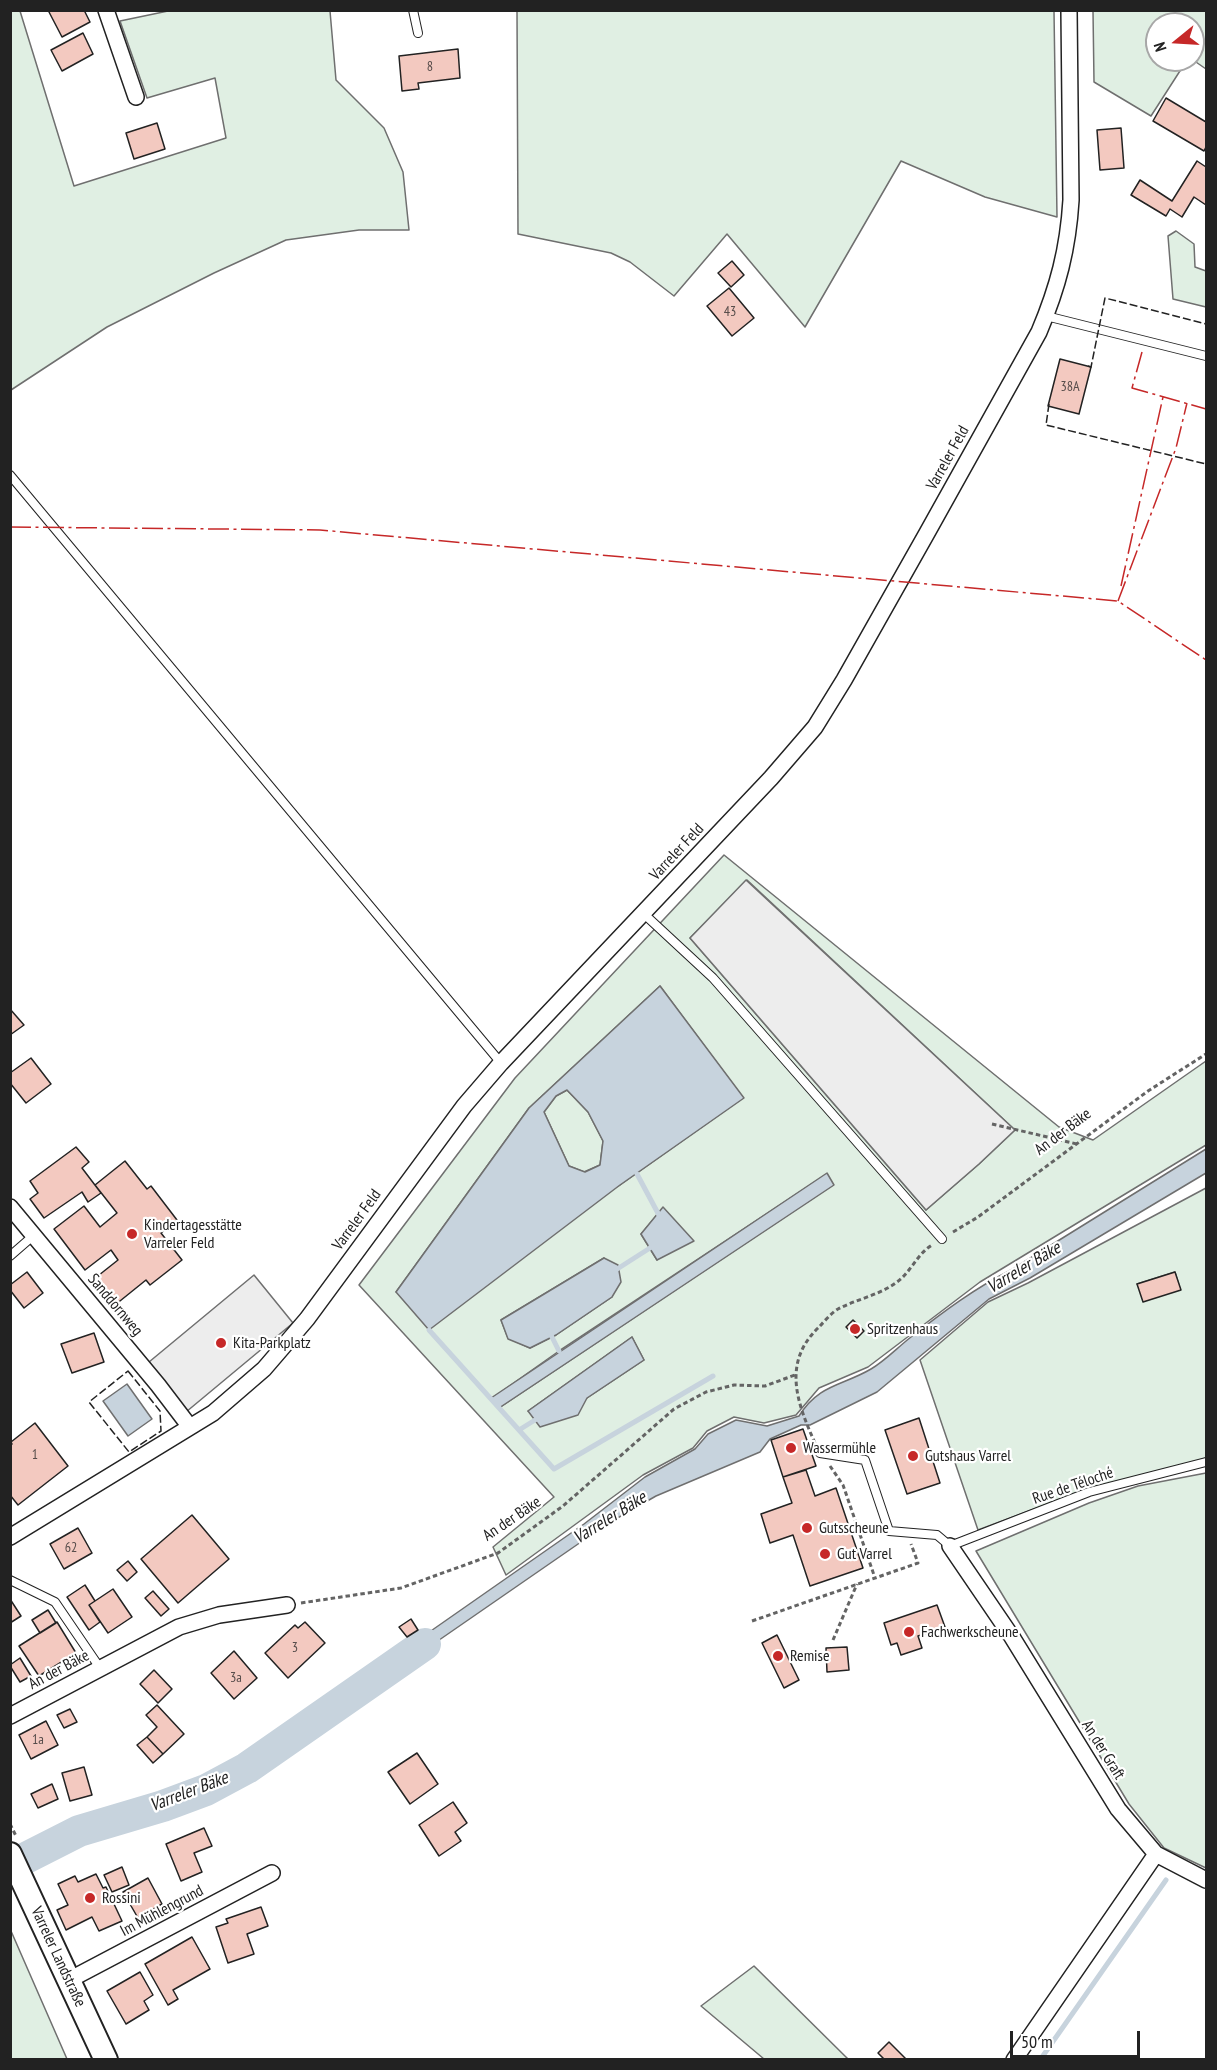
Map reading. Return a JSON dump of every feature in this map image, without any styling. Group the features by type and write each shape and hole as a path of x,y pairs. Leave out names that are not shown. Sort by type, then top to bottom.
{"main road":[{"name":"Varreler Landstraße","path":"10,1854 106,2060"}],"street":[{"path":"106,10 135,97"},
{"name":"Varreler Feld","path":"11,1536 213,1413 264,1369 307,1319 464,1106 779,770 814,727 927,533 1039,332 1060,278 1069,230 1071,200 1070,10"},
{"name":"Sanddornweg","path":"10,1207 158,1385 190,1427"},
{"name":"An der Graft","path":"950,1546 1012,1637 1118,1809 1156,1854"},
{"name":"An der Bäke","path":"10,1716 178,1627 219,1615 287,1605"},
{"path":"1014,2060 1156,1854 1206,1880"},
{"name":"Im Mühlengrund","path":"69,1980 272,1873"}],"lane":[{"path":"413,10 418,33"},
{"path":"1046,316 1206,356"},
{"path":"10,475 501,1064"},
{"path":"644,914 713,978 942,1239"},
{"path":"10,1256 33,1236"},
{"path":"820,1453 865,1460 889,1531 937,1535 950,1546"},
{"name":"Rue de Téloché","path":"950,1546 1089,1492 1206,1462"},
{"path":"10,1580 55,1602 100,1668"}],"path":[{"name":"An der Bäke","path":"942,1239 978,1217 1148,1091 1206,1054"},
{"path":"992,1124 1077,1144"},
{"path":"875,1578 843,1485 820,1453 800,1407 795,1374 802,1348 836,1310 897,1282 912,1268 925,1249"},
{"name":"An der Bäke","path":"287,1605 401,1588 498,1553 563,1506 674,1409 706,1392 734,1385 765,1386 795,1374"},
{"path":"752,1620 918,1563 910,1542"},
{"path":"833,1640 857,1584"}],"green space":[{"path":"11,11 20,11 74,186 226,138 215,78 147,98 120,21 168,11 330,11 336,80 384,128 403,172 409,230 359,230 286,240 107,327 11,390"},
{"path":"517,11 1054,11 1057,217 985,197 901,161 805,327 727,234 674,296 630,262 611,253 518,234"},
{"path":"1093,11 1206,11 1206,69 1205,12 1145,12 1145,72 1179,72 1151,116 1094,82"},
{"path":"1176,231 1194,244 1195,267 1206,271 1206,307 1173,299 1168,236"},
{"path":"724,855 1059,1127 1093,1140 1206,1061 1206,1145 980,1282 868,1367 819,1388 796,1415 764,1423 734,1417 707,1431 693,1448 643,1475 506,1575 493,1547 554,1497 359,1285 515,1078","holes":["747,880 1015,1130 926,1210 690,938","660,986 743,1098 620,1185 396,1292 529,1108","827,1174 833,1185 499,1408 491,1399 559,1351","663,1208 657,1260 641,1234","604,1258 612,1297 556,1335 530,1348 508,1338 501,1320","632,1337 644,1360 587,1398 528,1411"]},
{"path":"567,1090 588,1112 603,1141 600,1165 584,1172 569,1166 544,1112 556,1096"},
{"path":"1206,1188 1206,1458 1165,1471 1085,1490 978,1530 920,1360 988,1302","holes":["1175,1272 1180,1289 1137,1284"]},
{"path":"1206,1473 1206,1868 1164,1848 1129,1804 976,1551 1089,1503 1138,1486"},
{"path":"11,1931 67,2059 11,2059"},
{"path":"754,1966 848,2059 764,2059 701,2006"}],"shaded area":[{"path":"746,880 1015,1130 926,1210 690,938"},
{"name":"Kita-Parkplatz","path":"254,1275 293,1323 186,1412 149,1362"}],"water":[{"path":"660,986 744,1098 620,1185 429,1330 396,1292 529,1108","holes":["567,1090 588,1112 603,1141 600,1165 585,1172 569,1166 544,1112 556,1096"]},
{"path":"1206,1149 1206,1173 1030,1278 989,1299 877,1392 810,1425 801,1425 770,1439 760,1452 656,1496 607,1524 403,1665 390,1668 395,1656 584,1524 645,1477 695,1449 708,1434 736,1420 767,1426 799,1416 807,1405 823,1392 876,1366 972,1293"},
{"path":"827,1173 834,1185 499,1408 491,1398"},
{"path":"663,1207 694,1241 657,1260 641,1234"},
{"path":"604,1258 618,1265 621,1282 612,1297 556,1335 530,1348 508,1339 501,1320"},
{"path":"632,1337 644,1360 587,1398 578,1415 540,1427 528,1411"},
{"path":"127,1384 152,1419 128,1436 103,1401"}],"building":[{"path":"52,10 84,10 90,22 62,37 49,12"},
{"path":"83,33 93,54 62,71 51,50"},
{"path":"458,49 460,78 418,83 419,89 402,91 399,56"},
{"path":"1166,98 1206,122 1204,151 1153,121"},
{"path":"157,123 165,149 134,159 126,133"},
{"path":"1121,128 1124,168 1100,170 1097,130"},
{"path":"1197,161 1206,167 1206,205 1194,197 1182,217 1170,209 1166,216 1131,195 1140,180 1172,201"},
{"path":"732,261 744,275 731,287 718,273"},
{"path":"729,288 754,318 732,336 707,306"},
{"path":"1060,359 1091,367 1079,414 1048,406"},
{"path":"10,1009 24,1025 10,1035"},
{"path":"31,1058 51,1084 26,1103 10,1083 10,1073"},
{"path":"76,1147 89,1162 82,1168 101,1193 88,1202 82,1192 44,1218 30,1199 38,1193 30,1181"},
{"path":"125,1161 147,1189 151,1186 177,1220 161,1233 182,1260 150,1285 146,1280 115,1305 94,1279 118,1260 111,1250 85,1270 54,1229 84,1206 100,1227 117,1213 95,1185"},
{"path":"27,1272 43,1293 24,1308 10,1290 10,1285"},
{"path":"1175,1272 1181,1290 1143,1302 1137,1284"},
{"name":"Spritzenhaus","path":"853,1320 864,1331 857,1338 846,1327"},
{"path":"94,1333 104,1362 72,1373 61,1344"},
{"name":"Gutshaus Varrel","path":"919,1418 940,1483 907,1494 885,1430"},
{"path":"35,1423 68,1466 18,1505 10,1495 10,1445"},
{"name":"Wassermühle","path":"803,1429 816,1466 783,1477 771,1440"},
{"name":"Gutsscheune","path":"806,1470 815,1496 836,1488 863,1568 810,1586 793,1535 770,1543 761,1514 792,1503 783,1477"},
{"path":"192,1515 229,1559 178,1603 141,1559"},
{"path":"78,1528 92,1553 64,1569 50,1544"},
{"path":"128,1561 137,1572 127,1581 117,1570"},
{"path":"85,1585 95,1601 89,1605 100,1622 89,1630 67,1597"},
{"path":"113,1589 132,1617 108,1633 89,1605"},
{"path":"153,1591 169,1609 161,1616 145,1598"},
{"path":"10,1599 21,1616 10,1623"},
{"name":"Fachwerkscheune","path":"937,1605 945,1627 918,1636 922,1648 901,1655 897,1643 891,1645 884,1623"},
{"path":"48,1610 56,1623 40,1633 32,1620"},
{"path":"411,1619 418,1630 407,1637 399,1627"},
{"path":"57,1622 76,1653 39,1676 19,1646"},
{"path":"305,1622 325,1643 288,1678 265,1653 295,1625 298,1628"},
{"name":"Remise","path":"777,1635 799,1680 784,1688 762,1643"},
{"path":"847,1647 849,1670 827,1672 826,1648"},
{"path":"234,1651 257,1678 234,1699 211,1673"},
{"path":"20,1658 31,1676 20,1682 10,1665"},
{"path":"154,1670 172,1689 158,1703 140,1684"},
{"path":"157,1705 184,1734 163,1754 147,1737 157,1727 146,1715"},
{"path":"70,1709 77,1722 64,1728 57,1715"},
{"path":"46,1721 58,1745 31,1759 19,1735"},
{"path":"147,1737 163,1754 153,1763 137,1745"},
{"path":"417,1753 438,1784 410,1804 388,1772"},
{"path":"84,1767 92,1795 70,1801 62,1773"},
{"path":"52,1784 58,1799 38,1808 31,1794"},
{"path":"453,1802 467,1823 455,1832 461,1841 439,1856 419,1825"},
{"path":"204,1828 212,1846 194,1853 202,1872 181,1881 166,1844"},
{"path":"122,1867 129,1885 112,1892 104,1875"},
{"path":"96,1874 103,1888 106,1887 122,1921 99,1931 92,1917 66,1930 57,1910 68,1905 58,1884 75,1876 78,1882"},
{"path":"148,1878 162,1904 138,1918 123,1892"},
{"path":"261,1907 268,1926 247,1934 254,1954 228,1963 216,1927 228,1923 226,1919"},
{"path":"192,1937 210,1969 173,1990 178,1999 168,2005 145,1964"},
{"path":"140,1972 153,1995 144,2001 149,2010 126,2024 107,1991"},
{"path":"889,2042 907,2060 885,2060 878,2053"}],"waterway":[{"path":"637,1174 660,1217"},
{"path":"614,1271 653,1244"},
{"path":"429,1330 554,1469 713,1376"},
{"path":"549,1331 559,1351"},
{"path":"519,1430 535,1420"},
{"name":"Varreler Bäke","path":"10,1866 79,1831 163,1806 206,1790 247,1768 425,1644"},
{"path":"1040,2060 1166,1880"}],"fence":[{"path":"1088,366 1091,367 1105,298 1206,324"},
{"path":"1049,404 1046,425 1206,464"},
{"path":"128,1371 160,1411 161,1431 129,1452 89,1402 128,1371"}],"power":[{"path":"1142,352 1132,388 1206,409"},
{"path":"1121,586 1163,397"},
{"path":"1118,601 1176,448 1187,403"},
{"path":"10,527 320,530 1118,601 1206,660"}],"place":[{"name":"Kindertagesstätte Varreler Feld","path":"132,1234"},
{"name":"Spritzenhaus","path":"855,1329"},
{"name":"Kita-Parkplatz","path":"221,1343"},
{"name":"Wassermühle","path":"791,1448"},
{"name":"Gutshaus Varrel","path":"913,1456"},
{"name":"Gutsscheune","path":"807,1528"},
{"name":"Gut Varrel","path":"825,1554"},
{"name":"Fachwerkscheune","path":"909,1632"},
{"name":"Remise","path":"778,1656"},
{"name":"Rossini","path":"90,1898"}]}
